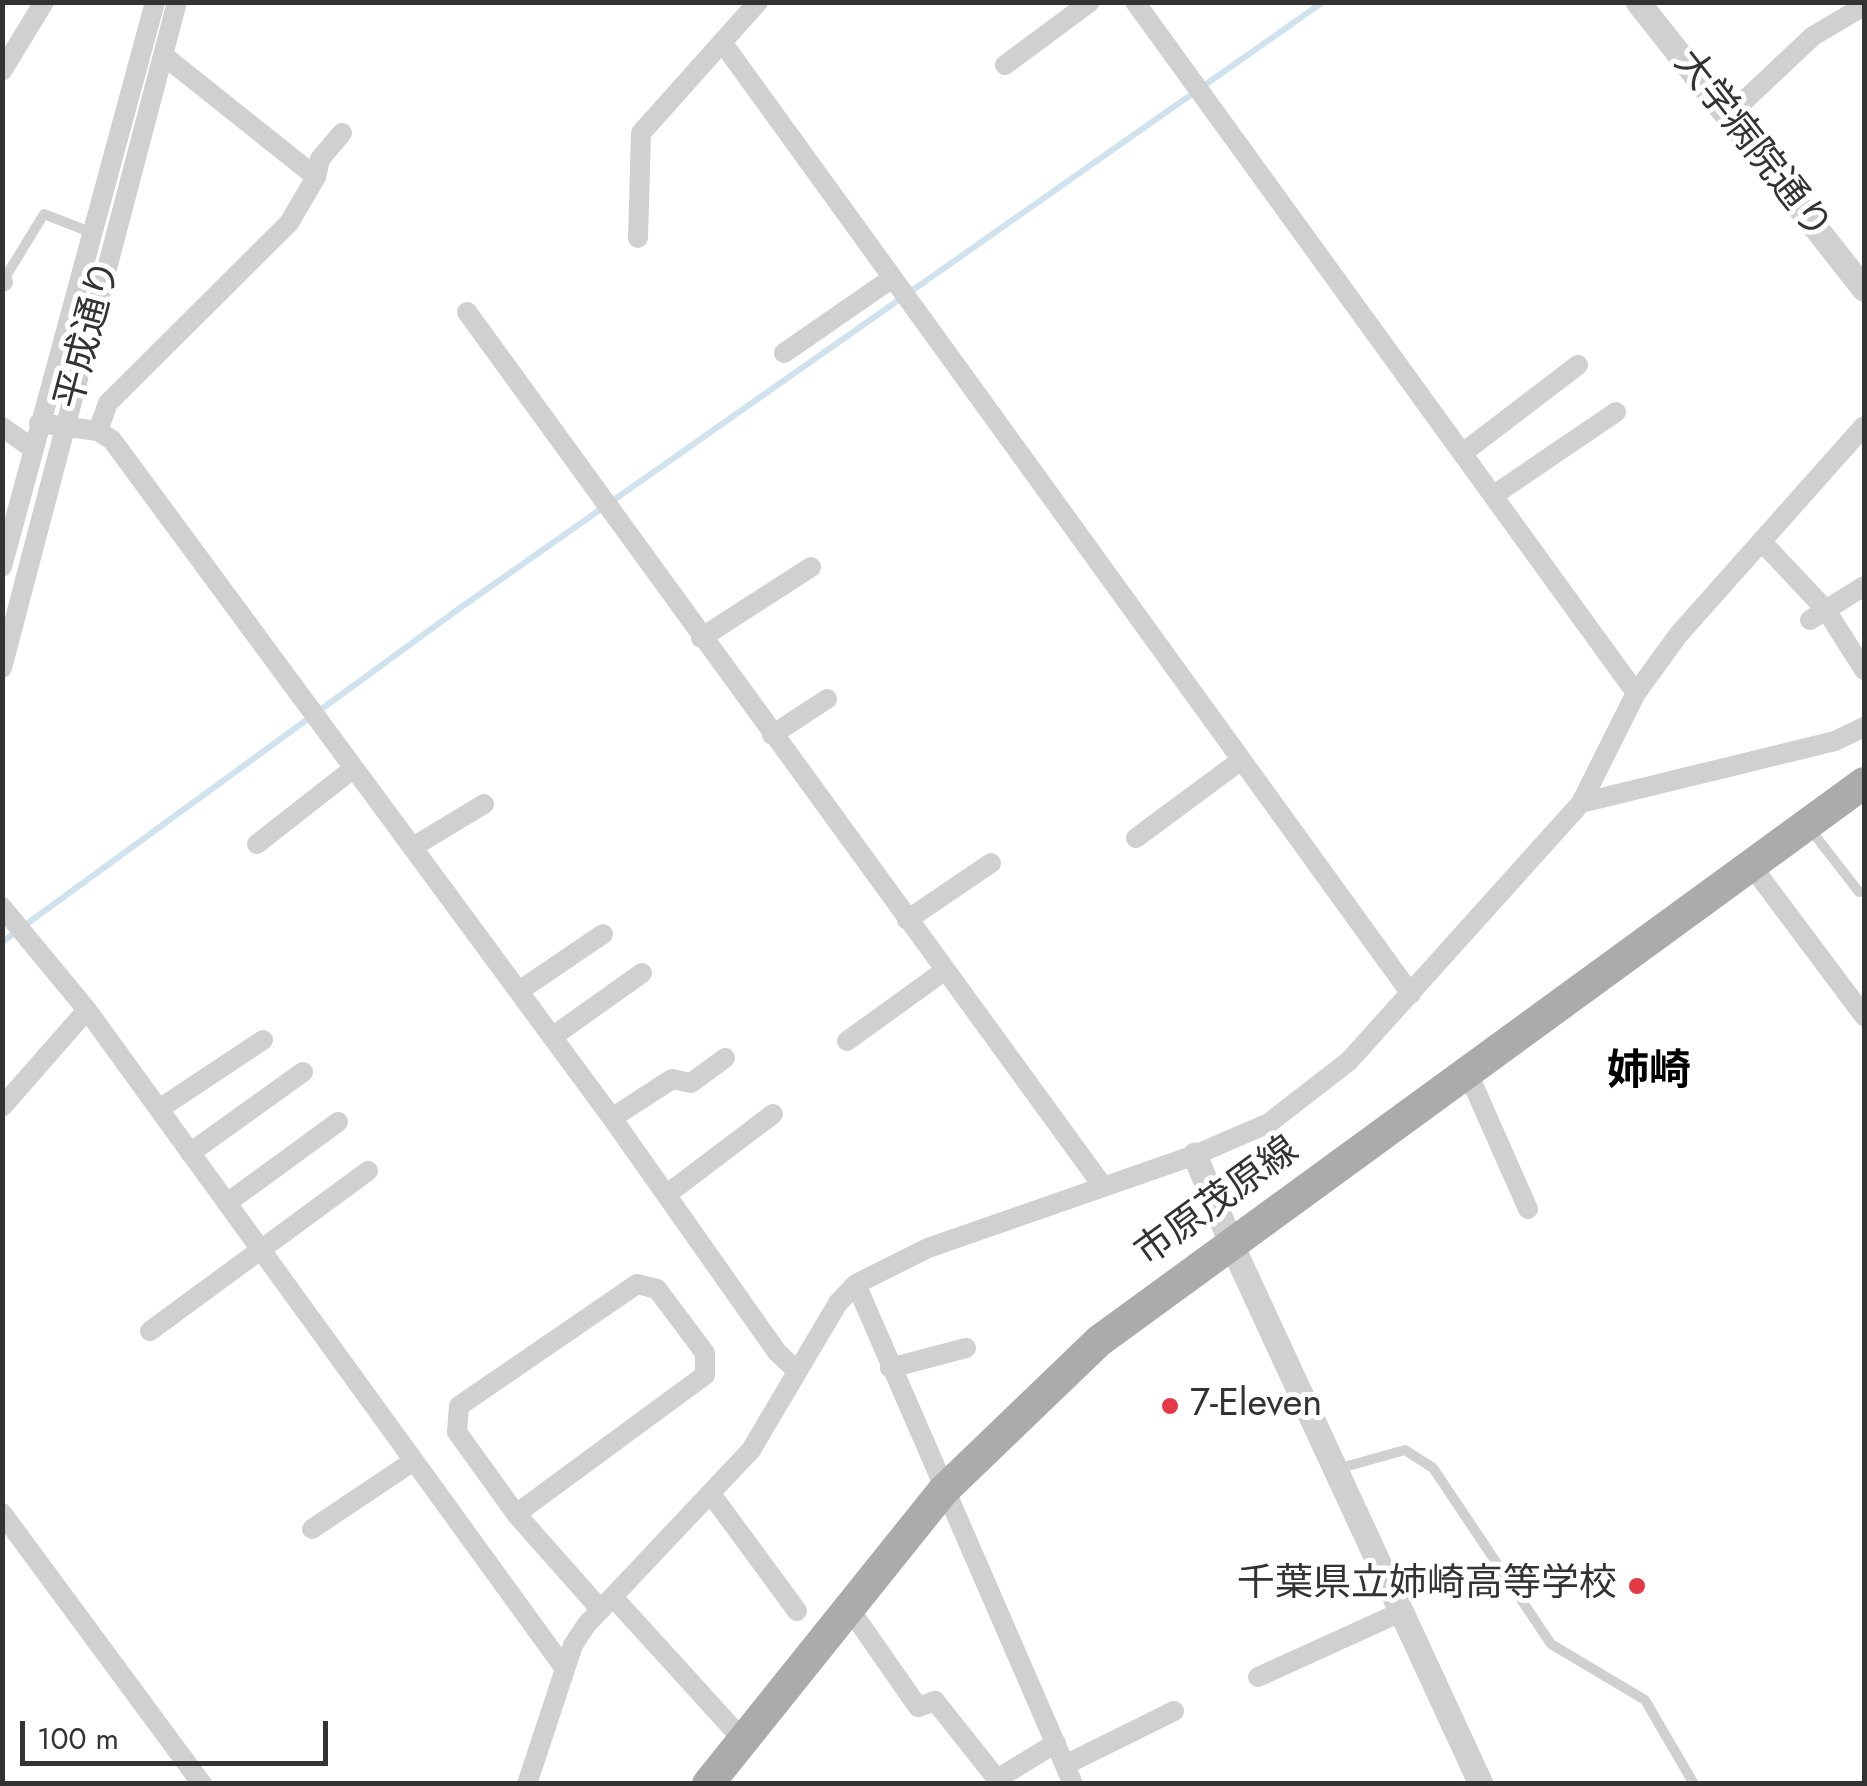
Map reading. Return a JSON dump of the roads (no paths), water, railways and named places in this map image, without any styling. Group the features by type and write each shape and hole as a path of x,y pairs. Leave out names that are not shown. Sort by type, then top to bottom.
{"main road":[{"name":"市原茂原線","path":"708,1784 944,1491 1085,1353 1864,782"}],"street":[{"path":"2,70 44,2"},
{"name":"平成通り","path":"2,566 95,234 154,2"},
{"name":"平成通り","path":"3,666 177,2"},
{"path":"638,238 641,133 758,2"},
{"path":"1005,65 1090,2"},
{"path":"1134,2 1636,692"},
{"name":"大学病院通り","path":"1638,2 1864,289"},
{"path":"1727,116 1814,36 1864,6"},
{"path":"722,42 1412,994"},
{"path":"163,55 316,177"},
{"path":"98,431 108,404 289,223 316,177 320,159 342,132"},
{"path":"784,353 892,279"},
{"path":"467,312 1102,1186"},
{"path":"1464,452 1578,365"},
{"path":"1494,495 1616,412"},
{"path":"39,423 98,431 112,440 612,1118 777,1352 797,1371"},
{"path":"527,1784 573,1645 751,1450 838,1303 856,1284 928,1248 1195,1154 1269,1122 1349,1061 1581,802 1636,692 1679,634 1864,426"},
{"path":"2,427 32,448"},
{"path":"1762,542 1864,670"},
{"path":"701,638 812,567"},
{"path":"1818,615 1864,586"},
{"path":"772,735 827,699"},
{"path":"1581,802 1836,741 1864,727"},
{"path":"1136,838 1240,761"},
{"path":"257,844 354,768"},
{"path":"413,847 484,804"},
{"path":"907,920 992,863"},
{"path":"1751,865 1864,1016"},
{"path":"2,906 87,1010 565,1669"},
{"path":"518,991 603,934"},
{"path":"847,1041 944,971"},
{"path":"552,1036 642,974"},
{"path":"2,1106 87,1010"},
{"path":"159,1110 262,1040"},
{"path":"612,1118 672,1079 691,1084 725,1058"},
{"path":"1467,1071 1528,1208"},
{"path":"190,1152 304,1072"},
{"path":"666,1194 774,1114"},
{"path":"227,1203 338,1122"},
{"path":"1195,1154 1231,1244 1481,1784"},
{"path":"150,1331 368,1172"},
{"path":"516,1514 705,1374 705,1353 658,1289 637,1284 459,1406 458,1432 516,1514 743,1740"},
{"path":"856,1284 1069,1774 1174,1711"},
{"path":"890,1368 966,1348"},
{"path":"312,1530 412,1462"},
{"path":"711,1494 797,1611"},
{"path":"2,1514 202,1784"},
{"path":"849,1608 918,1707 936,1701 997,1779 1056,1744"},
{"path":"1258,1677 1401,1612"}],"lane":[{"path":"2,282 44,214 95,234"},
{"path":"1806,825 1859,892"},
{"path":"1336,1470 1404,1450 1432,1468 1551,1644 1644,1700 1694,1784"}],"waterway":[{"path":"2,942 460,608 1323,2"}],"place":[{"name":"7-Eleven","path":"1170,1406"},
{"name":"千葉県立姉崎高等学校","path":"1637,1586"}],"district":[{"name":"姉崎","path":"1649,1074"}]}
